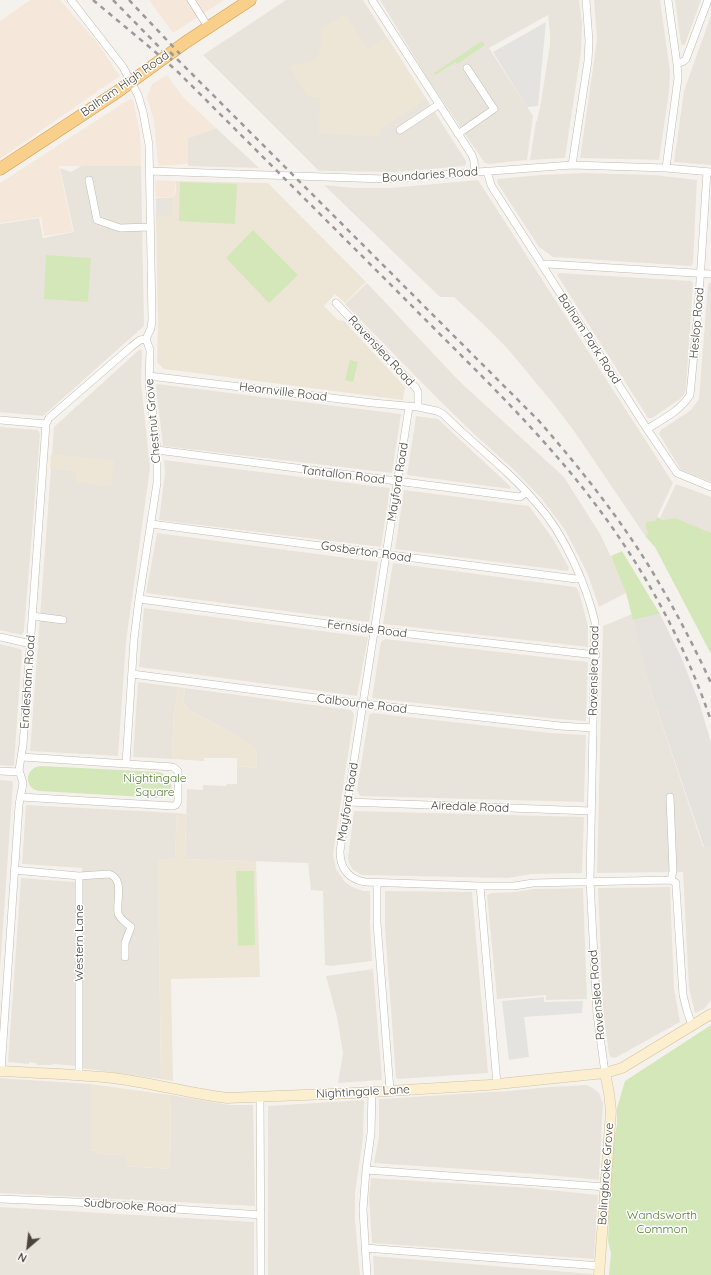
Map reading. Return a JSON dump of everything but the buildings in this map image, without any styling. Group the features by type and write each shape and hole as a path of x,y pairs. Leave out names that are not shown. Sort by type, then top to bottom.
{"highway":[{"name":"Balham High Road","path":"0,169 250,0"}],"main road":[{"name":"Nightingale Lane","path":"0,1071 105,1078 150,1084 221,1097 260,1097 497,1084 605,1073 622,1068 711,1014"},
{"name":"Bolingbroke Grove","path":"600,1271 610,1111 609,1093 605,1073"}],"street":[{"name":"Chestnut Grove","path":"71,0 117,59 132,81 138,95 147,129 152,320 151,328 146,339 150,350 149,376 152,420 157,450 157,483 134,638 126,763"},
{"path":"191,0 208,27"},
{"path":"372,0 473,158 475,172"},
{"path":"572,165 588,61 589,41 586,0"},
{"path":"666,168 678,78 668,0"},
{"path":"677,64 686,59 708,0"},
{"path":"458,134 494,109 467,68"},
{"path":"400,130 438,105"},
{"name":"Boundaries Road","path":"149,171 384,179 572,165 666,168 709,172"},
{"name":"Balham Park Road","path":"488,171 491,185 494,190 647,429 677,473 711,487"},
{"name":"Heslop Road","path":"647,429 678,409 686,402 690,395 709,172"},
{"path":"89,180 97,220 120,228 150,227"},
{"path":"542,265 581,265 711,274"},
{"name":"Ravenslea Road","path":"336,303 416,388 418,392 418,407 431,409 443,414 527,492 540,506 559,535 588,598 595,622 596,655 590,881 596,1006 605,1073"},
{"path":"0,420 46,424 49,418 131,347 140,340 146,339"},
{"name":"Hearnville Road","path":"149,376 418,407"},
{"name":"Mayford Road","path":"410,406 340,852 342,865 345,871 350,877 357,880 377,883 480,886 514,886 533,883 590,881 672,880"},
{"name":"Endlesham Road","path":"0,1071 14,870 20,797 23,783 19,772 22,757 31,644 46,424"},
{"name":"Tantallon Road","path":"157,450 520,497 527,492"},
{"name":"Gosberton Road","path":"151,524 576,579 580,578"},
{"name":"Fernside Road","path":"139,599 374,630 596,655"},
{"path":"32,616 63,620"},
{"path":"0,637 31,644"},
{"name":"Calbourne Road","path":"132,674 363,704 560,726 593,728"},
{"path":"20,797 173,806 176,805 178,801 178,771 175,768 126,763 22,757"},
{"path":"0,771 19,772"},
{"path":"670,797 673,871 672,880 676,884 683,995 688,1017 692,1025"},
{"name":"Airedale Road","path":"348,802 591,811"},
{"path":"14,870 79,876 109,874 113,876 116,879 118,888 118,912 120,918 131,927 125,943 125,957"},
{"name":"Western Lane","path":"79,876 79,1076"},
{"path":"377,883 377,923 390,1090"},
{"path":"480,886 497,1084"},
{"path":"366,1275 363,1210 371,1133 372,1091"},
{"path":"260,1097 261,1275"},
{"path":"366,1170 606,1187"},
{"name":"Sudbrooke Road","path":"0,1199 75,1202 261,1215"},
{"path":"365,1248 600,1271"}],"shaded area":[{"path":"30,0 60,0 97,42 120,76 0,159 0,21"},
{"path":"149,0 224,0 173,33"},
{"path":"286,0 363,0 466,161 466,165 400,172 397,168 398,172 319,171 203,55"},
{"path":"380,0 579,0 582,23 581,52 565,158 530,160 550,44 548,15 489,48 533,116 527,160 488,164 484,162 429,81"},
{"path":"594,0 660,0 670,71 669,92 659,160 580,158 597,40"},
{"path":"675,0 701,0 683,46 681,44"},
{"path":"346,14 367,49 387,37 426,99 379,130 381,137 319,133 320,98 308,97 290,67 311,62 315,59 319,54 322,38 319,34 321,33 319,30"},
{"path":"711,15 711,165 674,162 684,91"},
{"path":"546,22 538,106 527,107 493,52"},
{"path":"167,75 183,97 216,128 188,138 188,164 158,165 154,121 147,97 152,84"},
{"path":"131,98 133,100 140,133 141,166 59,166 73,232 44,236 41,217 0,223 0,183"},
{"path":"216,128 259,168 188,166 188,138"},
{"path":"85,164 141,166 144,326 43,416 0,412 0,224 39,218 43,238 74,232 60,168 71,172"},
{"path":"583,173 654,175 697,180 693,263 691,266 553,257 539,247 497,181 498,179 540,175"},
{"path":"157,180 176,181 174,198 156,197 155,182"},
{"path":"478,180 673,483 646,537 574,431 507,348 454,297 440,297 324,185 355,188 391,188"},
{"path":"176,181 268,183 366,282 345,303 335,294 324,306 338,320 344,321 405,387 403,400 164,369 157,362 158,324 156,217 172,216 172,204 176,191"},
{"path":"156,198 174,198 172,204 172,217 156,217"},
{"path":"559,273 691,281 693,284 686,387 685,393 680,399 652,418 648,418 557,275"},
{"path":"711,282 711,482 681,470 659,434 661,430 691,410 699,399 708,284"},
{"path":"367,283 459,381 564,477 600,534 619,573 626,593 599,607 588,575 565,530 541,498 513,469 435,396 345,304"},
{"path":"140,349 142,351 141,382 150,468 126,642 118,756 30,751 54,427"},
{"path":"157,384 401,414 392,473 163,446 156,387"},
{"path":"416,416 438,419 511,487 510,489 407,475"},
{"path":"0,427 38,430 40,434 24,631 22,635 0,630"},
{"path":"51,454 114,460 111,486 76,482 76,471 50,468"},
{"path":"164,460 390,488 381,547 159,520 165,473"},
{"path":"676,484 711,497 711,538 660,518"},
{"path":"404,490 529,506 553,539 569,568 568,571 395,549"},
{"path":"157,533 378,562 369,622 146,593"},
{"path":"393,563 575,587 579,592 588,626 588,647 383,624"},
{"path":"144,608 368,637 357,696 139,667"},
{"path":"632,614 648,682 703,847 711,847 711,999 704,1009 695,1013 689,988 683,872 597,873 603,626"},
{"path":"660,614 682,659 700,705 711,743 711,847 704,847 648,682 633,620"},
{"path":"385,639 588,662 586,721 372,698 381,642"},
{"path":"0,644 20,649 22,651 14,765 12,766 0,765"},
{"path":"138,682 178,687 174,711 172,759 133,757"},
{"path":"178,687 185,688 183,703 190,711 223,728 256,748 256,768 237,766 237,758 204,758 204,761 172,759 174,711"},
{"path":"185,688 351,710 354,715 333,854 336,869 345,882 352,887 363,891 370,891 372,961 331,966 325,965 323,891 311,890 308,863 185,859 187,789 203,790 203,785 226,786 227,784 237,784 237,766 256,768 257,751 255,748 223,728 190,711 183,703"},
{"path":"373,713 550,733 586,735 584,802 360,796 357,790 369,715"},
{"path":"0,780 12,781 13,783 0,969"},
{"path":"26,805 177,813 175,858 158,860 161,1079 81,1068 82,868 22,864"},
{"path":"354,811 584,817 582,873 531,874 508,878 362,875 353,870 348,858"},
{"path":"177,813 186,814 185,859 256,861 260,977 171,979 173,1081 161,1079 158,860 175,858"},
{"path":"21,878 75,882 77,884 77,1066 53,1064 37,1065 36,1063 29,1062 29,1064 8,1062"},
{"path":"670,887 674,988 680,1022 615,1058 611,1057 609,1054 603,1009 598,888"},
{"path":"583,888 587,999 546,1000 546,995 497,999 487,895 491,893 515,892 534,889"},
{"path":"385,891 472,892 488,1073 396,1078 385,928"},
{"path":"373,969 382,1079 338,1083 343,1053 337,1017 326,976"},
{"path":"544,997 544,1002 583,1001 582,1013 524,1017 529,1057 509,1060 502,1001"},
{"path":"0,1078 90,1084 90,1150 96,1151 99,1155 127,1154 127,1166 170,1169 171,1095 230,1105 253,1105 255,1206 0,1193"},
{"path":"90,1084 171,1095 170,1169 127,1166 126,1154 99,1155 96,1151 90,1150"},
{"path":"586,1085 599,1093 603,1103 599,1180 537,1174 374,1163 379,1136 379,1099"},
{"path":"364,1100 363,1138 355,1193 355,1220 360,1275 268,1275 268,1106"},
{"path":"371,1178 531,1188 598,1195 594,1259 372,1243 369,1197"},
{"path":"0,1207 254,1222 254,1275 0,1275"},
{"path":"373,1256 593,1274 593,1275 374,1275"}],"green space":[{"path":"482,41 485,45 457,64 456,62 435,75 434,73"},
{"path":"180,182 237,184 235,224 179,221"},
{"path":"253,230 298,275 269,303 226,258"},
{"path":"46,255 91,258 88,302 44,299"},
{"path":"350,360 358,362 353,382 345,380"},
{"path":"657,517 664,520 675,518 711,533 711,654 655,547 646,537 648,532 646,522 655,521"},
{"path":"622,551 660,614 633,620 626,593 611,556"},
{"name":"Nightingale Square","path":"41,766 160,772 169,778 172,788 168,795 161,798 39,791 30,786 28,778 32,770"},
{"path":"236,871 254,871 255,945 238,946"},
{"name":"Wandsworth Common","path":"711,1025 711,1275 609,1275 611,1253 608,1241 612,1147 617,1125 617,1108 625,1081"}],"railway":[{"path":"93,0 178,72 540,437 582,487 605,518 627,549 647,582 683,650 711,721"},
{"path":"113,0 172,60"},
{"path":"129,0 180,54"},
{"path":"170,52 539,421 554,438 582,472 635,544 681,622 711,683"}]}
